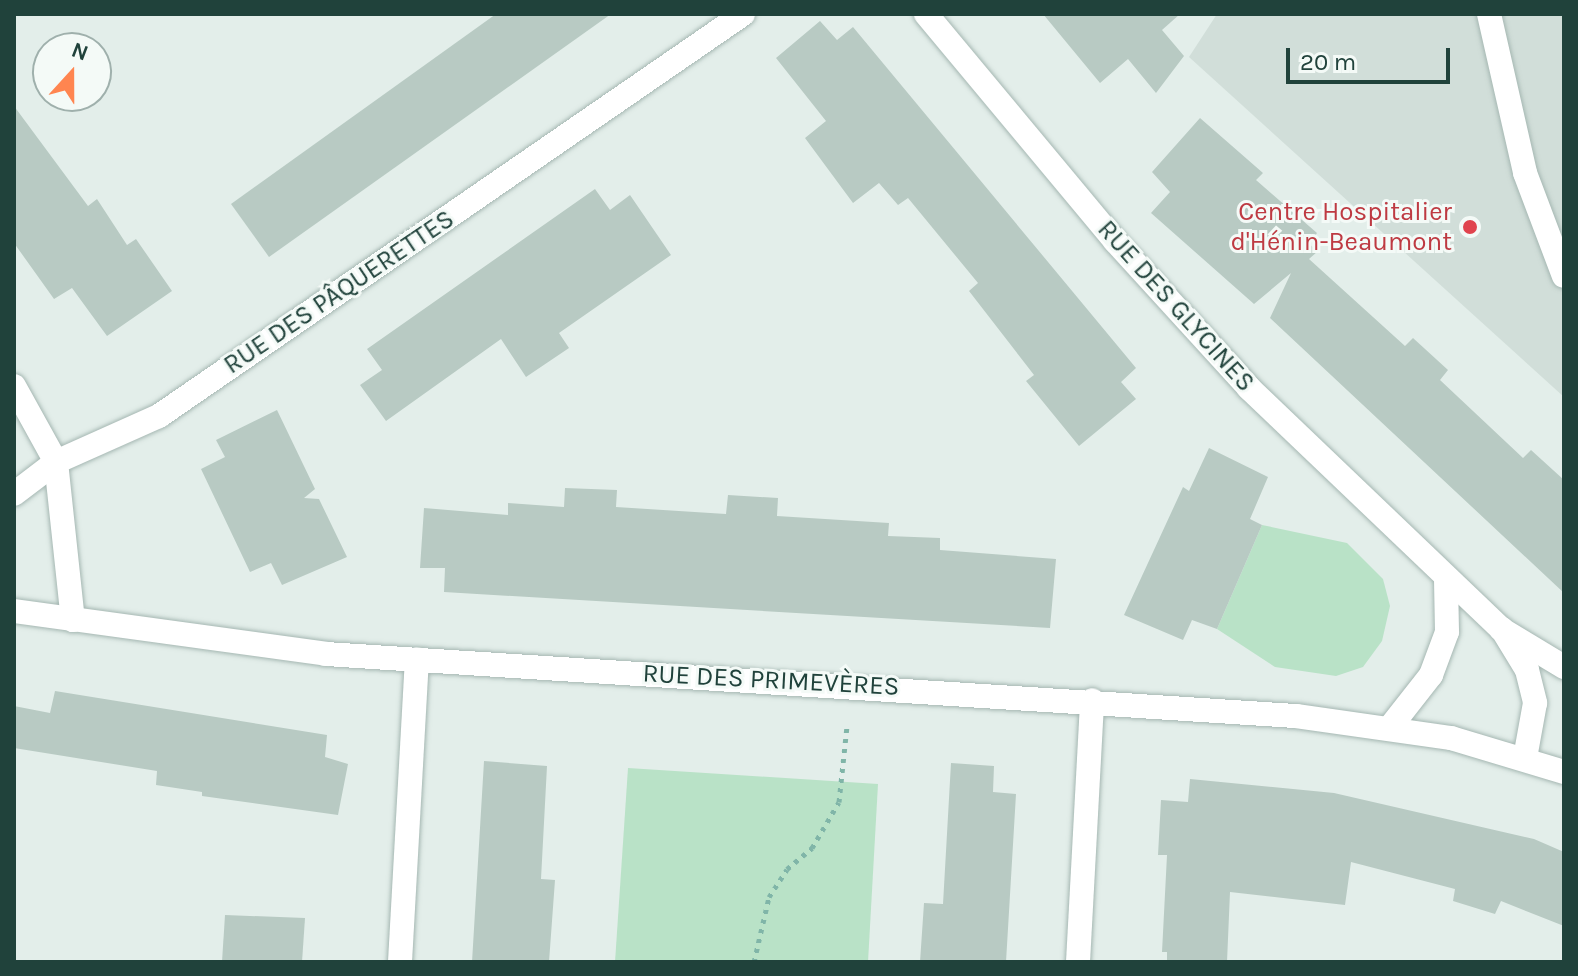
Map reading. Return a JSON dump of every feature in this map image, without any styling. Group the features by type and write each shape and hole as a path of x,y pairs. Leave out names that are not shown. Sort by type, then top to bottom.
{"street":[{"name":"RUE DES PÂQUERETTES","path":"14,494 56,462 159,416 743,14"},
{"name":"RUE DES GLYCINES","path":"926,14 1115,241 1249,388 1501,629 1564,667"},
{"path":"1489,14 1525,173 1564,276"},
{"path":"14,386 56,462 73,620"},
{"path":"1391,726 1431,675 1447,632 1446,578"},
{"name":"RUE DES PRIMEVÈRES","path":"14,611 326,654 1092,700 1391,726 1525,758"},
{"name":"RUE DES GLYCINES","path":"1501,629 1527,670 1535,703 1525,758"},
{"path":"400,962 417,659"},
{"path":"1078,962 1092,700"},
{"path":"1525,758 1564,772"}],"path":[{"path":"754,962 769,897 787,869 812,848 839,802 846,772 847,685"}],"shaded area":[{"name":"Centre Hospitalier d'Hénin-Beaumont","path":"1217,14 1564,14 1564,397 1189,57"}],"green space":[{"path":"1262,525 1347,543 1383,579 1390,606 1382,641 1363,667 1336,676 1275,667 1217,629"},
{"path":"628,768 878,784 868,962 615,962"}],"building":[{"path":"496,14 611,14 269,257 231,204"},
{"path":"1043,14 1180,14 1162,30 1184,56 1156,93 1128,59 1100,83"},
{"path":"820,21 837,40 853,27 1136,368 1121,382 1136,399 1079,446 1026,381 1034,375 969,291 978,283 908,198 898,205 879,183 853,203 805,138 826,121 776,58"},
{"path":"14,106 88,206 97,199 127,245 136,239 172,291 107,336 72,288 54,299 14,243"},
{"path":"1200,118 1263,173 1256,180 1317,233 1309,244 1318,251 1309,259 1405,346 1413,338 1448,370 1440,380 1523,458 1531,450 1564,480 1564,593 1270,318 1291,273 1254,304 1151,213 1170,192 1152,172"},
{"path":"595,189 610,210 630,195 671,255 559,333 569,348 526,377 501,339 386,421 360,385 382,370 367,349"},
{"path":"277,410 315,489 304,498 319,499 347,557 282,585 271,563 250,572 201,469 225,457 216,440"},
{"path":"1209,448 1268,477 1250,519 1262,525 1217,629 1192,620 1183,640 1124,615 1183,487 1189,491"},
{"path":"565,488 617,490 616,507 726,514 728,495 778,498 777,516 889,523 888,536 940,538 940,550 1056,559 1050,628 444,592 445,568 420,568 424,508 508,515 508,503 564,507"},
{"path":"55,691 327,735 325,757 348,764 338,815 202,796 202,792 156,785 157,771 14,748 14,706 50,713"},
{"path":"484,761 547,766 541,879 555,880 549,962 472,962"},
{"path":"951,763 994,766 993,792 1016,794 1006,962 920,962 924,903 943,904"},
{"path":"1190,779 1334,793 1534,839 1564,852 1564,926 1501,901 1495,914 1453,901 1455,889 1351,862 1345,905 1230,892 1227,962 1167,962 1167,952 1162,952 1167,855 1158,855 1161,800 1188,802"},
{"path":"225,915 305,918 302,962 222,962"}],"place":[{"name":"Centre Hospitalier d'Hénin-Beaumont","path":"1470,227"}]}
